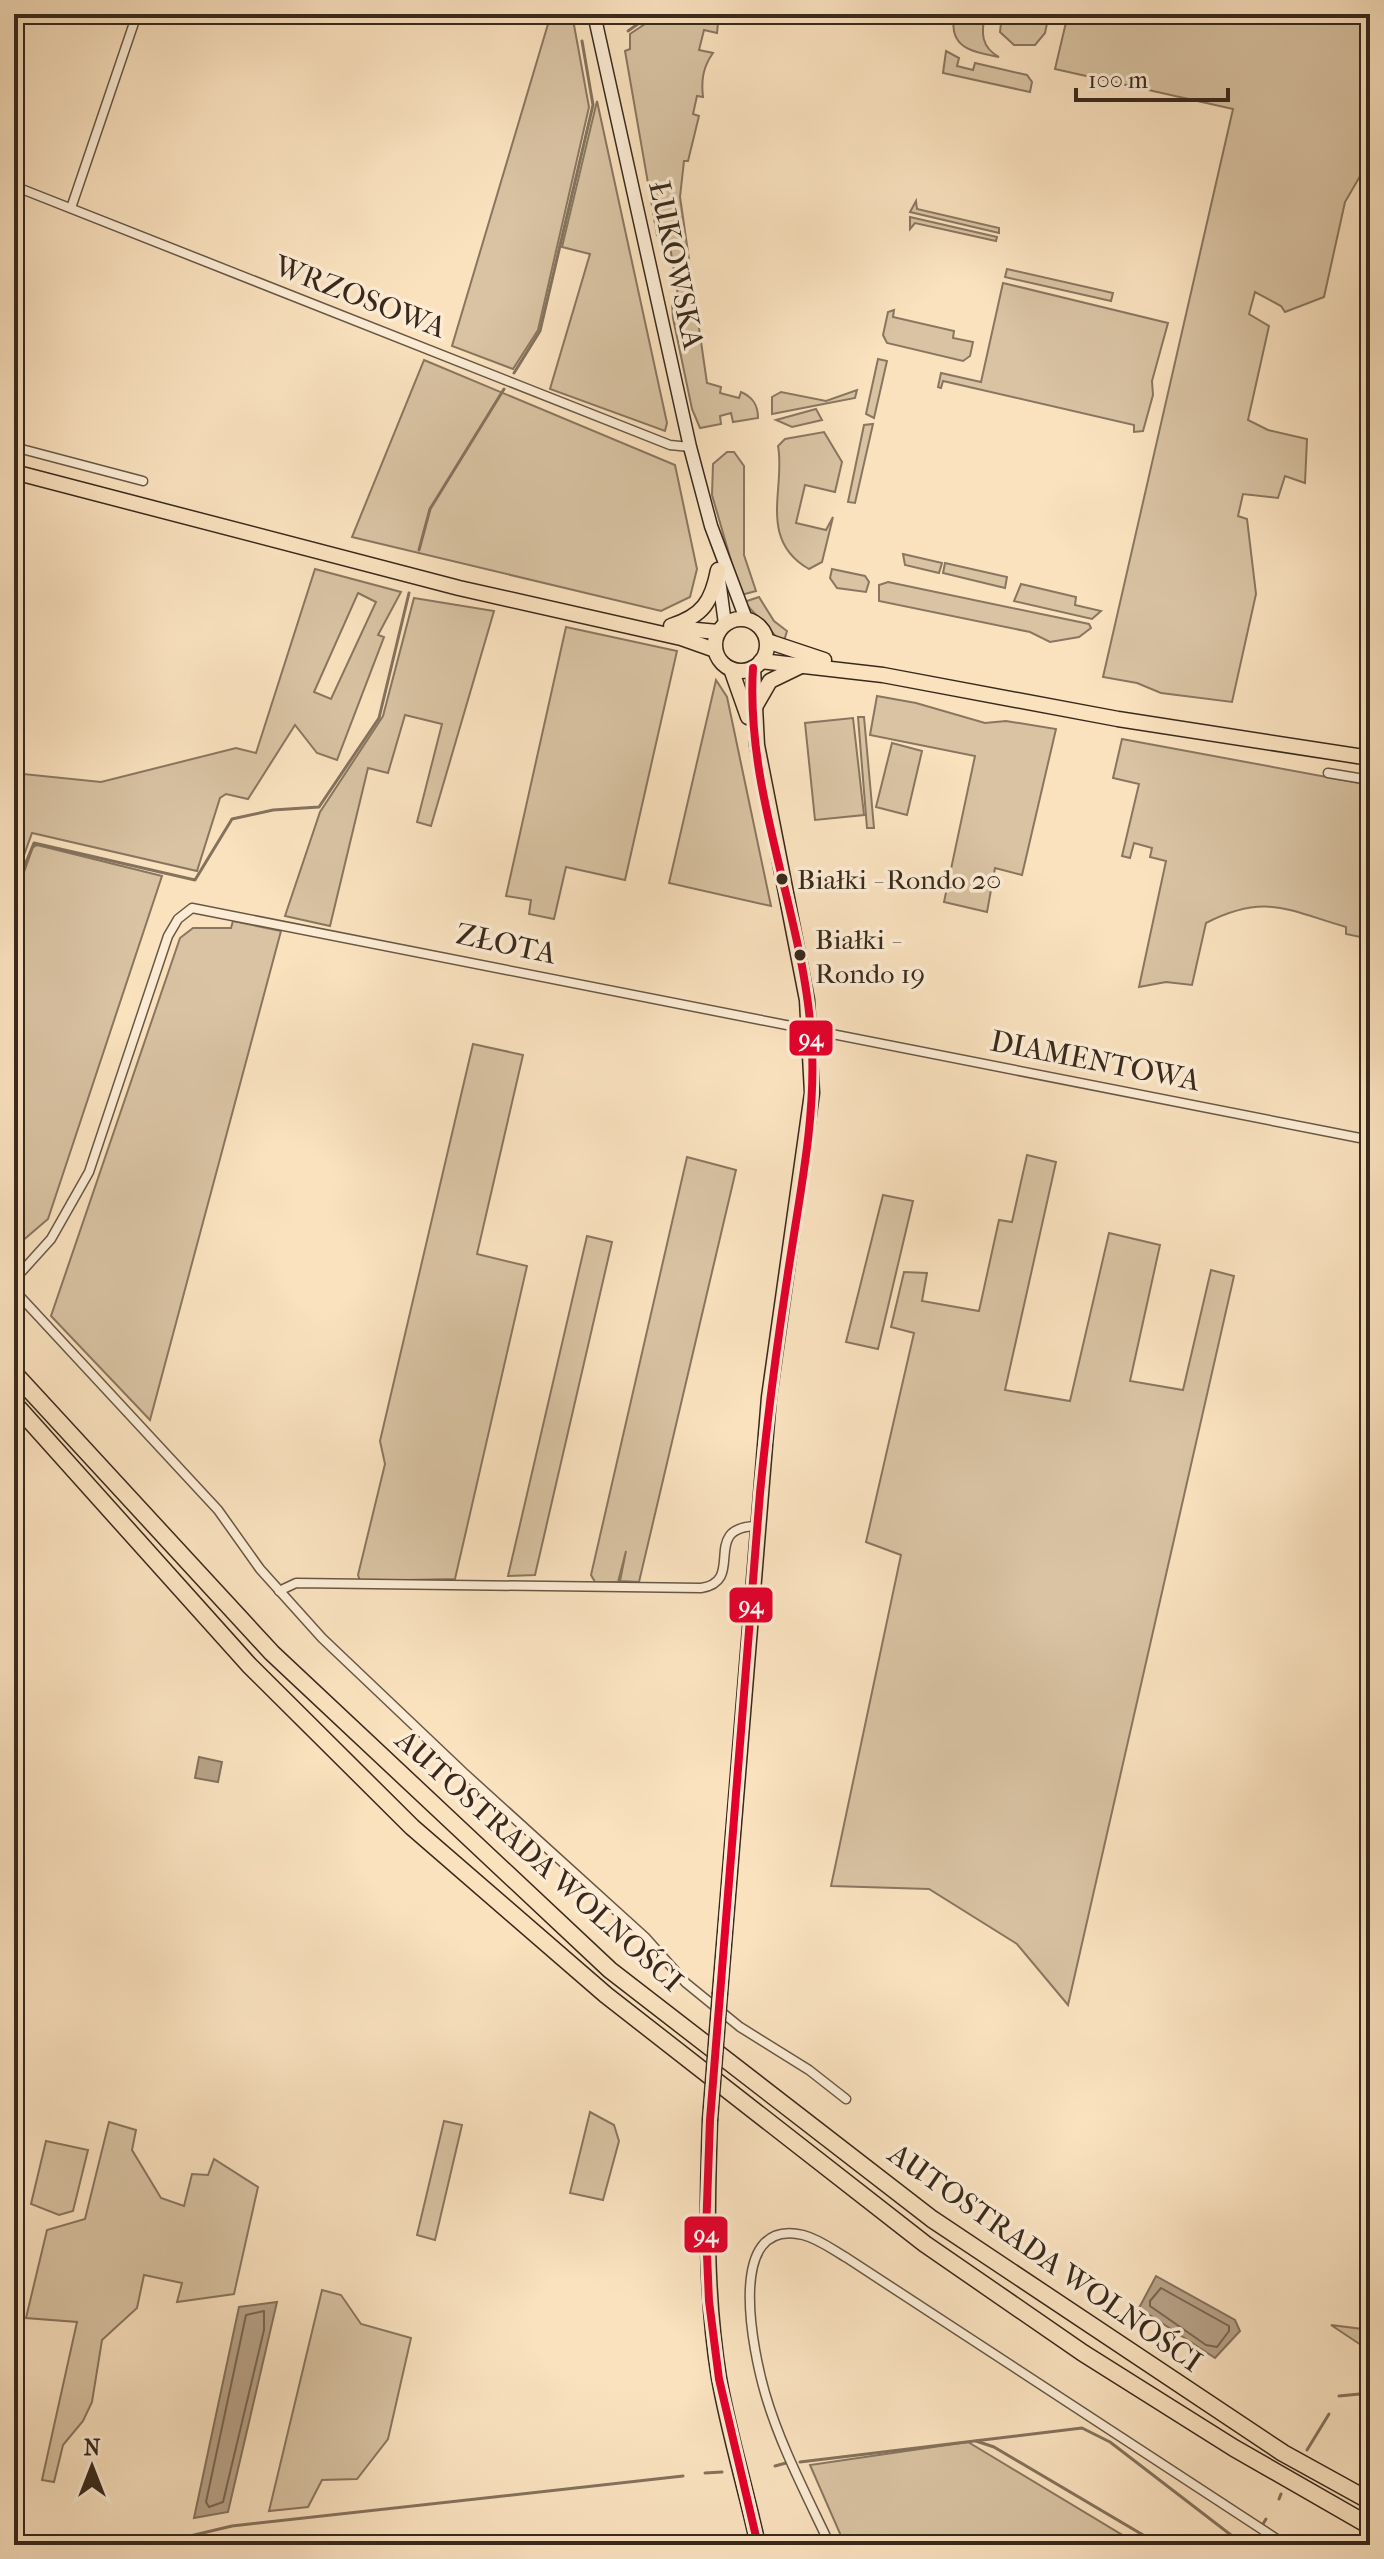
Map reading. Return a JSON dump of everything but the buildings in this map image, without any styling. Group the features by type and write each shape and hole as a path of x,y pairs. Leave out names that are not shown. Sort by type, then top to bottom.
{"highway":[{"name":"AUTOSTRADA WOLNOŚCI","path":"14,1373 272,1653 610,1970 932,2219 1283,2453 1370,2501"},
{"name":"AUTOSTRADA WOLNOŚCI","path":"14,1403 249,1665 412,1827 606,1995 925,2244 1095,2361 1234,2448 1370,2526"}],"main road":[{"name":"ŁUKOWSKA","path":"594,14 690,447 711,526 746,619"},
{"path":"14,472 421,576 681,638 715,650"},
{"name":"ŁUKOWSKA","path":"711,526 722,628"},
{"path":"668,627 704,610 718,570"},
{"path":"421,576 489,587 668,627 722,628 746,619 761,628 767,641 786,650 883,675"},
{"path":"722,628 715,650 719,660 731,669 757,745"},
{"path":"758,2545 719,2379 709,2301 706,2232 710,2120 769,1397 809,1130 811,1029 757,745 754,710 757,664 767,641"},
{"path":"731,669 757,664 803,665 883,675 1118,719 1370,758"},
{"path":"754,710 770,681 803,665"}],"street":[{"path":"71,208 137,14"},
{"name":"WRZOSOWA","path":"14,186 670,445 690,447"},
{"path":"14,447 143,481"},
{"path":"1328,773 1370,780"},
{"name":"ZŁOTA","path":"14,1280 51,1239 89,1172 168,936 178,919 192,908 811,1029"},
{"name":"DIAMENTOWA","path":"811,1029 1370,1140"},
{"path":"14,1290 218,1510 279,1591 322,1638 463,1772 645,1937 686,1983 740,2027 809,2070 846,2099"},
{"path":"279,1591 296,1583 709,1587 721,1574 729,1533 737,1527 757,1526"},
{"path":"830,2545 765,2396 752,2329 749,2288 753,2262 768,2244 789,2234 813,2239 847,2258 1286,2545"}],"shaded area":[{"path":"551,14 572,14 589,107 538,330 513,369 452,346"},
{"path":"660,14 719,14 717,33 704,30 699,50 713,53 704,74 703,97 697,96 693,114 699,116 688,161 684,161 680,197 707,383 721,387 720,393 739,398 741,392 745,394 752,399 758,413 758,418 733,422 731,413 720,416 721,424 700,428 692,409 673,318 672,303 679,301 668,234 657,235 625,51 630,49 630,34"},
{"path":"969,14 985,14 984,39 989,49 999,57 972,51 959,42 953,28 954,17 968,20"},
{"path":"1002,14 1049,14 1045,33 1035,45 1014,45 1000,32"},
{"path":"1068,14 1370,14 1370,159 1345,202 1324,297 1285,312 1281,306 1255,292 1249,314 1269,326 1248,420 1268,430 1307,439 1305,483 1285,476 1278,498 1243,494 1238,516 1247,519 1256,594 1232,702 1161,693 1137,683 1103,677 1233,109 1055,69"},
{"path":"946,51 959,58 957,66 973,70 975,63 1027,75 1032,82 1030,92 943,73"},
{"path":"597,101 667,423 665,431 550,389 590,254 562,247"},
{"path":"916,201 917,209 999,228 999,233 910,212"},
{"path":"910,217 997,237 996,241 915,223 910,229"},
{"path":"1007,269 1113,293 1111,301 1005,277"},
{"path":"1003,283 1168,323 1152,381 1153,395 1143,431 1134,432 1134,425 943,381 941,388 938,387 941,373 981,382"},
{"path":"894,310 893,317 954,331 953,338 973,342 970,356 963,361 887,343 883,335 888,312"},
{"path":"878,359 887,361 874,418 866,414"},
{"path":"424,360 675,465 697,569 690,597 661,611 352,537"},
{"path":"857,390 855,398 772,414 772,397 781,392 826,401"},
{"path":"816,409 822,420 792,427 776,420"},
{"path":"873,424 855,503 848,502 864,425"},
{"path":"824,432 842,462 835,492 805,485 796,523 826,530 833,517 822,562 809,569 793,557 783,543 778,528 778,446 785,439"},
{"path":"727,452 734,452 744,466 744,555 756,591 741,595 712,495 713,464"},
{"path":"903,554 942,563 939,573 905,565"},
{"path":"945,563 1007,577 1005,588 943,573"},
{"path":"315,569 401,592 378,635 384,637 337,760 317,753 295,725 248,799 226,794 220,798 197,871 32,833 14,883 14,773 101,782 236,748 256,753","holes":["358,593 376,602 331,699 314,692"]},
{"path":"832,569 865,576 869,582 866,592 837,588 830,578"},
{"path":"888,582 1089,624 1091,628 1079,637 1050,642 1030,632 879,601 879,585"},
{"path":"1021,584 1076,597 1075,605 1101,611 1092,619 1014,601"},
{"path":"759,597 774,621 787,631 783,644 744,602"},
{"path":"414,598 494,611 431,826 417,822 442,724 405,715 388,773 368,768 330,926 285,916 320,812 383,716"},
{"path":"566,627 677,651 625,880 566,867 554,919 529,914 531,900 506,896"},
{"path":"716,680 727,697 771,906 669,883"},
{"path":"877,696 916,703 985,723 1006,721 1056,729 1022,875 995,868 987,912 944,902 975,756 870,735"},
{"path":"858,717 864,717 874,828 867,828"},
{"path":"853,718 864,815 815,820 805,723"},
{"path":"1122,739 1370,785 1370,939 1346,934 1346,927 1291,910 1276,907 1244,909 1206,923 1192,985 1166,982 1139,987 1166,861 1150,857 1152,848 1134,843 1130,858 1122,856 1139,784 1113,778"},
{"path":"892,743 922,751 907,815 876,807"},
{"path":"37,845 162,876 48,1219 14,1248 14,900 33,847"},
{"path":"233,921 281,931 150,1420 51,1316 180,938 193,928 231,928"},
{"path":"473,1044 523,1055 477,1254 527,1266 455,1579 360,1581 358,1575 385,1464 380,1441"},
{"path":"1027,1155 1056,1162 1005,1390 1070,1401 1109,1233 1160,1245 1130,1381 1183,1390 1211,1270 1234,1276 1068,2005 1017,1944 929,1889 831,1886 901,1555 866,1542 914,1333 891,1327 904,1272 927,1273 922,1301 979,1311 999,1220 1012,1222"},
{"path":"687,1157 736,1170 639,1582 620,1581 626,1551 618,1582 595,1582 591,1575"},
{"path":"883,1195 913,1201 878,1349 846,1342"},
{"path":"587,1236 612,1242 535,1575 508,1576"},
{"path":"590,2112 614,2125 619,2141 603,2200 570,2193"},
{"path":"444,2121 462,2125 435,2240 417,2235"},
{"path":"109,2122 136,2130 132,2150 161,2198 184,2206 192,2174 208,2175 214,2159 258,2187 234,2294 177,2302 182,2283 144,2275 137,2308 102,2340 92,2402 83,2421 63,2445 54,2482 42,2480 77,2322 26,2318 47,2230 85,2219"},
{"path":"46,2141 88,2150 73,2211 59,2215 31,2204"},
{"path":"322,2290 341,2295 361,2324 411,2338 388,2439 357,2479 322,2480 308,2507 269,2511"},
{"path":"1331,2325 1370,2330 1370,2351"},
{"path":"968,2442 1139,2545 845,2545 810,2465"}],"water":[{"path":"199,1757 222,1762 218,1782 195,1778"},
{"path":"1156,2276 1235,2320 1240,2331 1215,2358 1139,2308"},
{"path":"277,2302 228,2512 194,2518 239,2307"}],"waterway":[{"path":"628,31 652,14"},
{"path":"514,373 540,331 593,105 582,41"},
{"path":"419,550 430,509 504,389"},
{"path":"14,891 34,843 195,880 232,819 273,810 319,807 379,718 409,593"},
{"path":"1339,2396 1370,2393"},
{"path":"1307,2450 1329,2414"},
{"path":"800,2462 1082,2428 1110,2442 1244,2545"},
{"path":"976,2441 994,2447 1160,2545"},
{"path":"775,2466 786,2463"},
{"path":"705,2473 722,2472"},
{"path":"152,2545 232,2526 683,2476"},
{"path":"1279,2499 1281,2494"},
{"path":"1263,2524 1266,2519"},
{"path":"1249,2545 1254,2539"}],"transit line":[{"name":"94","path":"753,668 753,716 758,764 800,954 812,1049 812,1099 807,1149 778,1339 760,1493 710,2120 706,2232 709,2301 719,2379 758,2545"}],"place":[{"name":"Białki - Rondo 20","path":"782,879"},
{"name":"Białki - Rondo 19","path":"800,955"}]}
